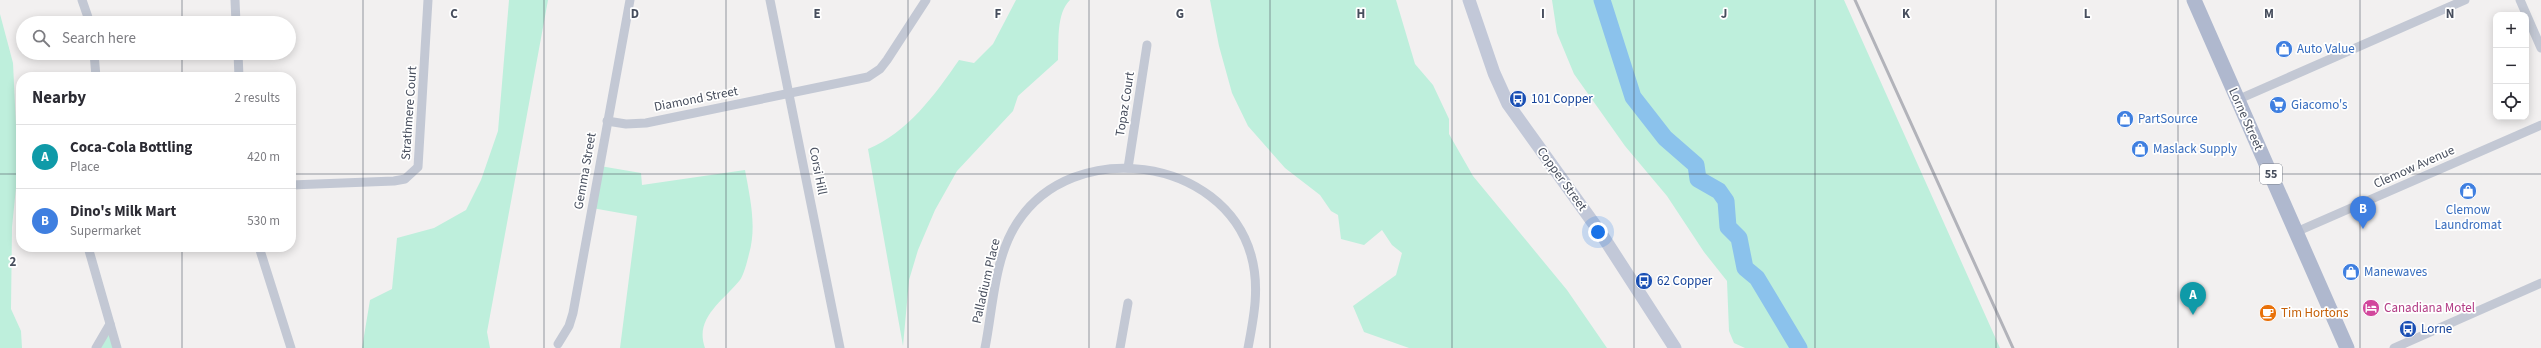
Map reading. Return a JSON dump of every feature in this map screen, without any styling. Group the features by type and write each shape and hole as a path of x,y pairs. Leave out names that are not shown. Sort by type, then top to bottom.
{"main road":[{"name":"Lorne Street","path":"2194,0 2347,348"}],"street":[{"path":"82,0 88,16"},
{"path":"235,0 236,16"},
{"name":"Strathmere Court","path":"296,184 394,181 405,179 418,166 421,156 428,0"},
{"name":"Gemma Street","path":"558,344 569,326 573,313 630,0"},
{"name":"Corsi Hill","path":"770,0 840,348"},
{"name":"Diamond Street","path":"607,121 626,124 646,123 860,79 874,74 887,60 926,0"},
{"name":"Copper Street","path":"1469,0 1494,73 1508,104 1602,235 1676,348"},
{"path":"2237,100 2465,0"},
{"path":"2520,0 2541,48"},
{"name":"Topaz Court","path":"1128,168 1147,44"},
{"path":"95,60 96,72"},
{"path":"238,60 239,72"},
{"name":"Clemow Avenue","path":"2296,232 2541,125"},
{"name":"Palladium Place","path":"985,348 1004,251 1009,236 1027,210 1049,189 1071,177 1102,168 1128,168 1178,179 1199,189 1220,205 1240,230 1251,254 1257,282 1248,348"},
{"path":"89,252 117,348"},
{"path":"262,252 291,348"},
{"path":"2394,348 2541,283"},
{"path":"1120,348 1128,303"},
{"path":"96,348 110,324"}],"green space":[{"path":"509,0 548,0 487,332 490,348 362,348 370,300 392,289 397,238 434,228 466,210 481,180 498,131"},
{"path":"1016,0 1070,0 1062,13 1060,20 1058,60 1018,96 1013,111 957,171 935,210 918,250 909,280 903,346 868,149 882,142 908,123 930,99 959,60 974,63 993,44"},
{"path":"1210,0 1396,0 1415,64 1433,85 1449,119 1449,134 1473,176 1567,290 1607,348 1409,348 1364,332 1353,306 1396,275 1402,253 1392,245 1382,230 1364,245 1341,239 1338,215 1331,211 1320,195 1285,168 1248,126 1232,93 1219,46"},
{"path":"1552,0 1844,0 2000,348 1745,348 1734,343 1729,331 1727,281 1704,252 1667,196 1625,146 1574,74 1557,33"},
{"path":"0,14 13,63 16,126 16,188 12,227 11,309 21,331 22,348 0,348"},
{"path":"600,166 641,173 642,185 745,170 753,222 749,254 740,280 712,311 707,319 703,328 705,348 620,348 637,216 592,208"},
{"path":"110,326 116,348 97,348"}],"waterway":[{"path":"1602,0 1633,97 1665,138 1696,165 1698,179 1719,191 1726,201 1728,227 1739,238 1745,268 1757,278 1799,348"}],"railway":[{"path":"1855,0 2013,348"}],"place":[{"name":"Auto Value","path":"2284,49"},
{"name":"101 Copper","path":"1518,99"},
{"name":"Giacomo's","path":"2278,105"},
{"name":"PartSource","path":"2125,119"},
{"name":"Maslack Supply","path":"2140,149"},
{"name":"Clemow Laundromat","path":"2468,191"},
{"name":"Dino's Milk Mart","path":"2363,229"},
{"name":"Manewaves","path":"2351,272"},
{"name":"62 Copper","path":"1644,281"},
{"name":"Canadiana Motel","path":"2371,308"},
{"name":"Tim Hortons","path":"2268,313"},
{"name":"Coca-Cola Bottling","path":"2193,315"},
{"name":"Lorne","path":"2408,329"}]}
